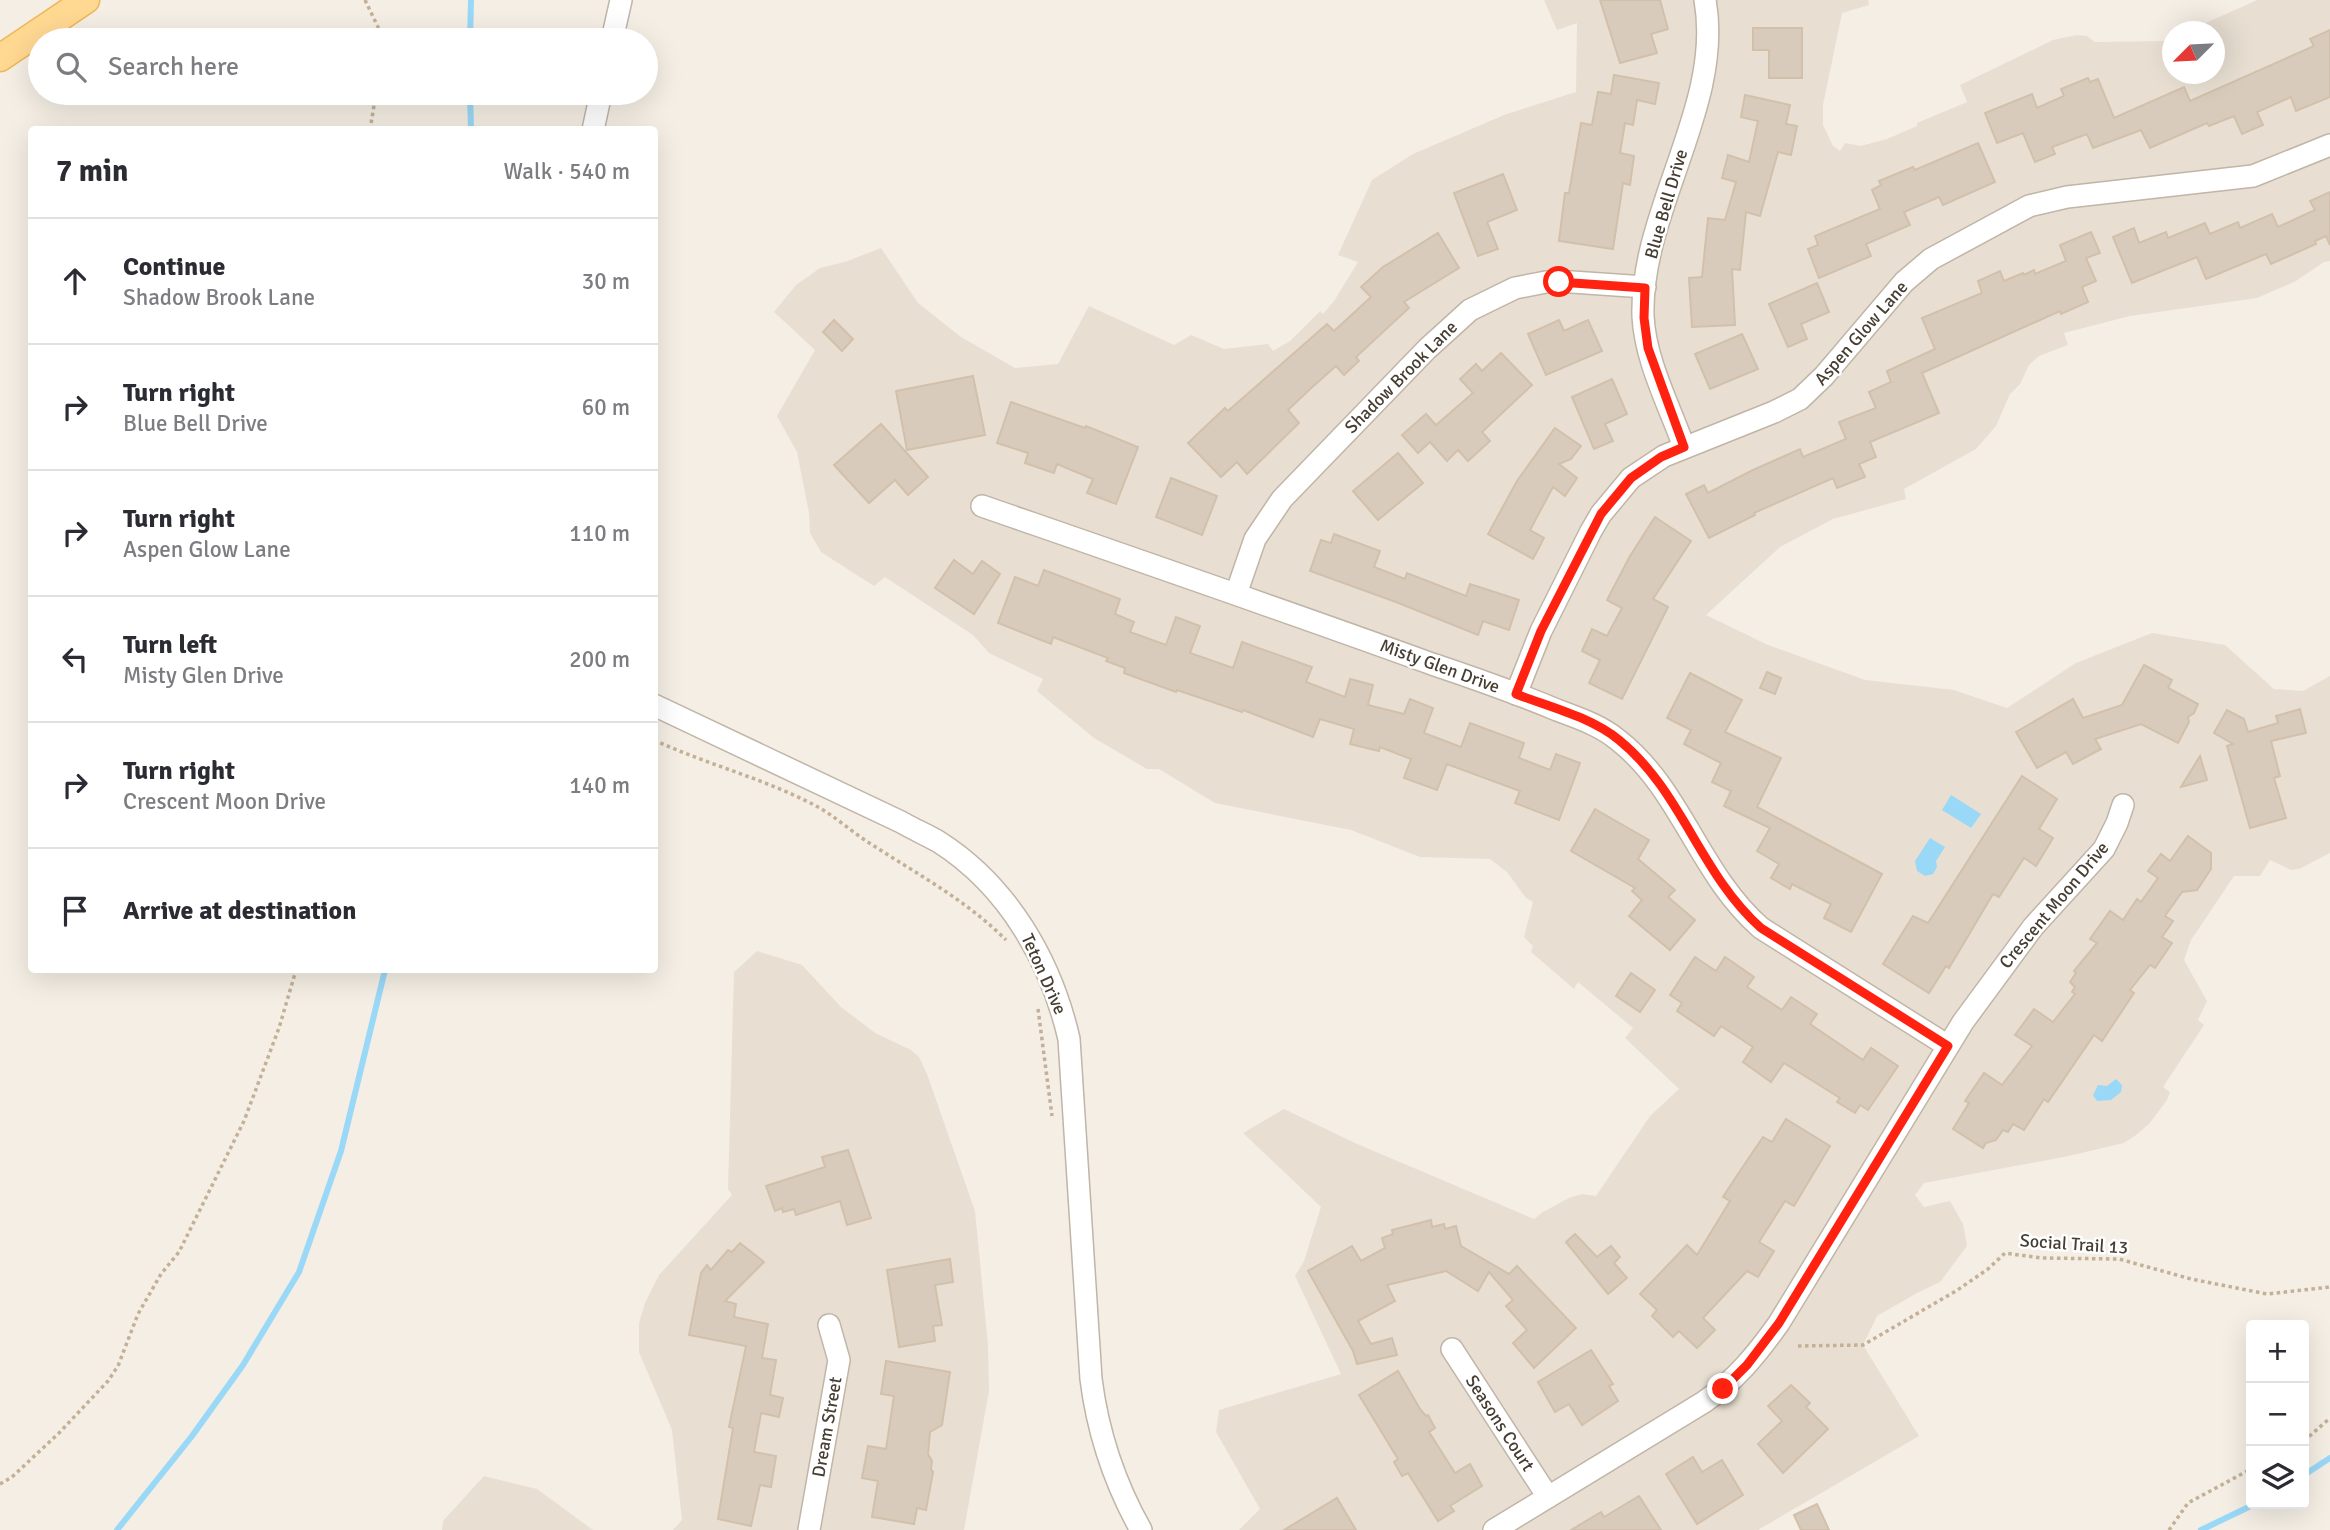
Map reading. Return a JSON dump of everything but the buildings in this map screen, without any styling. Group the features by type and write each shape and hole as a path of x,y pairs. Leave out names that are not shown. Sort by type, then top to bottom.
{"main road":[{"path":"44,28 86,0"},
{"path":"0,58 28,39"}],"street":[{"path":"615,28 621,0"},
{"name":"Blue Bell Drive","path":"1684,447 1648,348 1644,318 1645,288 1656,232 1702,85 1708,33 1705,0"},
{"path":"594,126 598,105"},
{"name":"Aspen Glow Lane","path":"1516,694 1541,631 1601,514 1631,478 1661,457 1800,399 1824,376 1916,270 2029,206 2067,197 2253,176 2330,145"},
{"name":"Shadow Brook Lane","path":"1236,594 1255,539 1282,499 1418,358 1470,310 1515,288 1546,282 1645,288"},
{"name":"Misty Glen Drive","path":"982,506 1236,594 1598,726 1620,741 1659,783 1722,887 1749,918 1948,1046"},
{"name":"Teton Drive","path":"658,707 940,843 968,864 987,883 1028,934 1058,996 1069,1039 1091,1379 1096,1413 1111,1468 1141,1530"},
{"name":"Crescent Moon Drive","path":"1494,1530 1704,1402 1739,1375 1779,1323 1948,1046 2033,927 2104,849 2123,805"},
{"name":"Dream Street","path":"808,1530 839,1360 829,1325"},
{"name":"Seasons Court","path":"1452,1349 1548,1497"}],"path":[{"path":"365,0 378,28"},
{"path":"371,126 374,105"},
{"path":"658,742 820,808 863,839 954,895 995,929 1014,949"},
{"path":"0,1484 30,1461 67,1425 108,1381 118,1366 138,1314 161,1274 184,1243 244,1121 275,1040 295,973"},
{"path":"1038,1007 1052,1117"},
{"name":"Social Trail 13","path":"1798,1346 1863,1345 1956,1292 2005,1253 2041,1258 2119,1259 2191,1279 2267,1294 2330,1287"},
{"path":"2309,1437 2330,1418"},
{"path":"2169,1530 2188,1503 2246,1472"}],"shaded area":[{"path":"1544,0 1868,0 1869,5 1842,13 1823,105 1823,125 1833,146 1840,151 1845,143 1861,146 1887,139 1967,102 1960,85 2053,40 2077,35 2087,36 2095,42 2162,41 2162,84 2225,84 2225,21 2210,21 2257,0 2330,0 2330,261 2324,262 2296,281 2257,298 2130,316 2064,333 2068,345 2039,356 2029,365 2020,384 2010,394 1996,426 1976,449 1904,489 1906,499 1833,519 1780,547 1706,615 1768,645 1865,680 1954,690 2007,708 2076,663 2152,633 2225,645 2274,689 2303,691 2330,676 2330,853 2299,869 2291,870 2270,860 2260,876 2234,876 2191,940 2184,960 2207,1001 2198,1020 2204,1025 2163,1087 2170,1092 2167,1100 2149,1124 2136,1135 2124,1143 2064,1157 1924,1183 1915,1195 1924,1207 1950,1201 1963,1224 1967,1246 1940,1282 1877,1316 1863,1345 1919,1436 1758,1530 1239,1530 1260,1509 1216,1432 1219,1410 1341,1374 1295,1276 1304,1261 1321,1207 1243,1133 1284,1109 1355,1143 1534,1219 1569,1198 1582,1194 1596,1196 1650,1116 1679,1089 1625,1038 1633,1028 1578,982 1574,989 1531,952 1533,946 1524,937 1533,902 1526,898 1507,872 1490,859 1420,857 1351,830 1215,803 1159,769 1147,769 1094,738 1037,691 1043,679 989,653 973,635 885,577 874,586 821,552 810,533 809,513 797,452 777,416 815,350 774,312 796,285 820,268 881,248 918,303 961,337 1015,368 1058,364 1089,306 1174,345 1191,335 1224,349 1268,344 1273,351 1290,341 1320,311 1323,314 1358,262 1338,255 1372,180 1413,154 1504,115 1576,92 1577,23 1557,30"},
{"path":"757,951 802,965 841,1007 875,1033 911,1050 919,1057 927,1074 975,1211 988,1345 989,1391 964,1530 673,1530 682,1520 672,1430 639,1352 639,1323 645,1303 659,1275 732,1195 728,1189 734,972"},
{"path":"484,1476 537,1489 593,1530 442,1530 443,1521"}],"water":[{"path":"1951,795 1981,814 1971,828 1942,810"},
{"path":"1930,838 1945,847 1936,861 1937,867 1933,874 1925,876 1917,871 1915,861"},
{"path":"2116,1079 2122,1085 2121,1092 2111,1100 2097,1101 2093,1095 2098,1085 2107,1086"}],"waterway":[{"path":"470,28 471,0"},
{"path":"470,105 471,126"},
{"path":"117,1530 192,1436 243,1365 299,1272 341,1151 384,973"},
{"path":"2309,1472 2330,1458"},
{"path":"2201,1530 2246,1508"}],"route":[{"path":"1559,282 1645,288 1644,318 1648,348 1684,447 1661,457 1631,478 1601,514 1541,631 1516,694 1598,726 1620,741 1659,783 1722,887 1749,918 1948,1046 1779,1323 1757,1354 1723,1389"}]}
